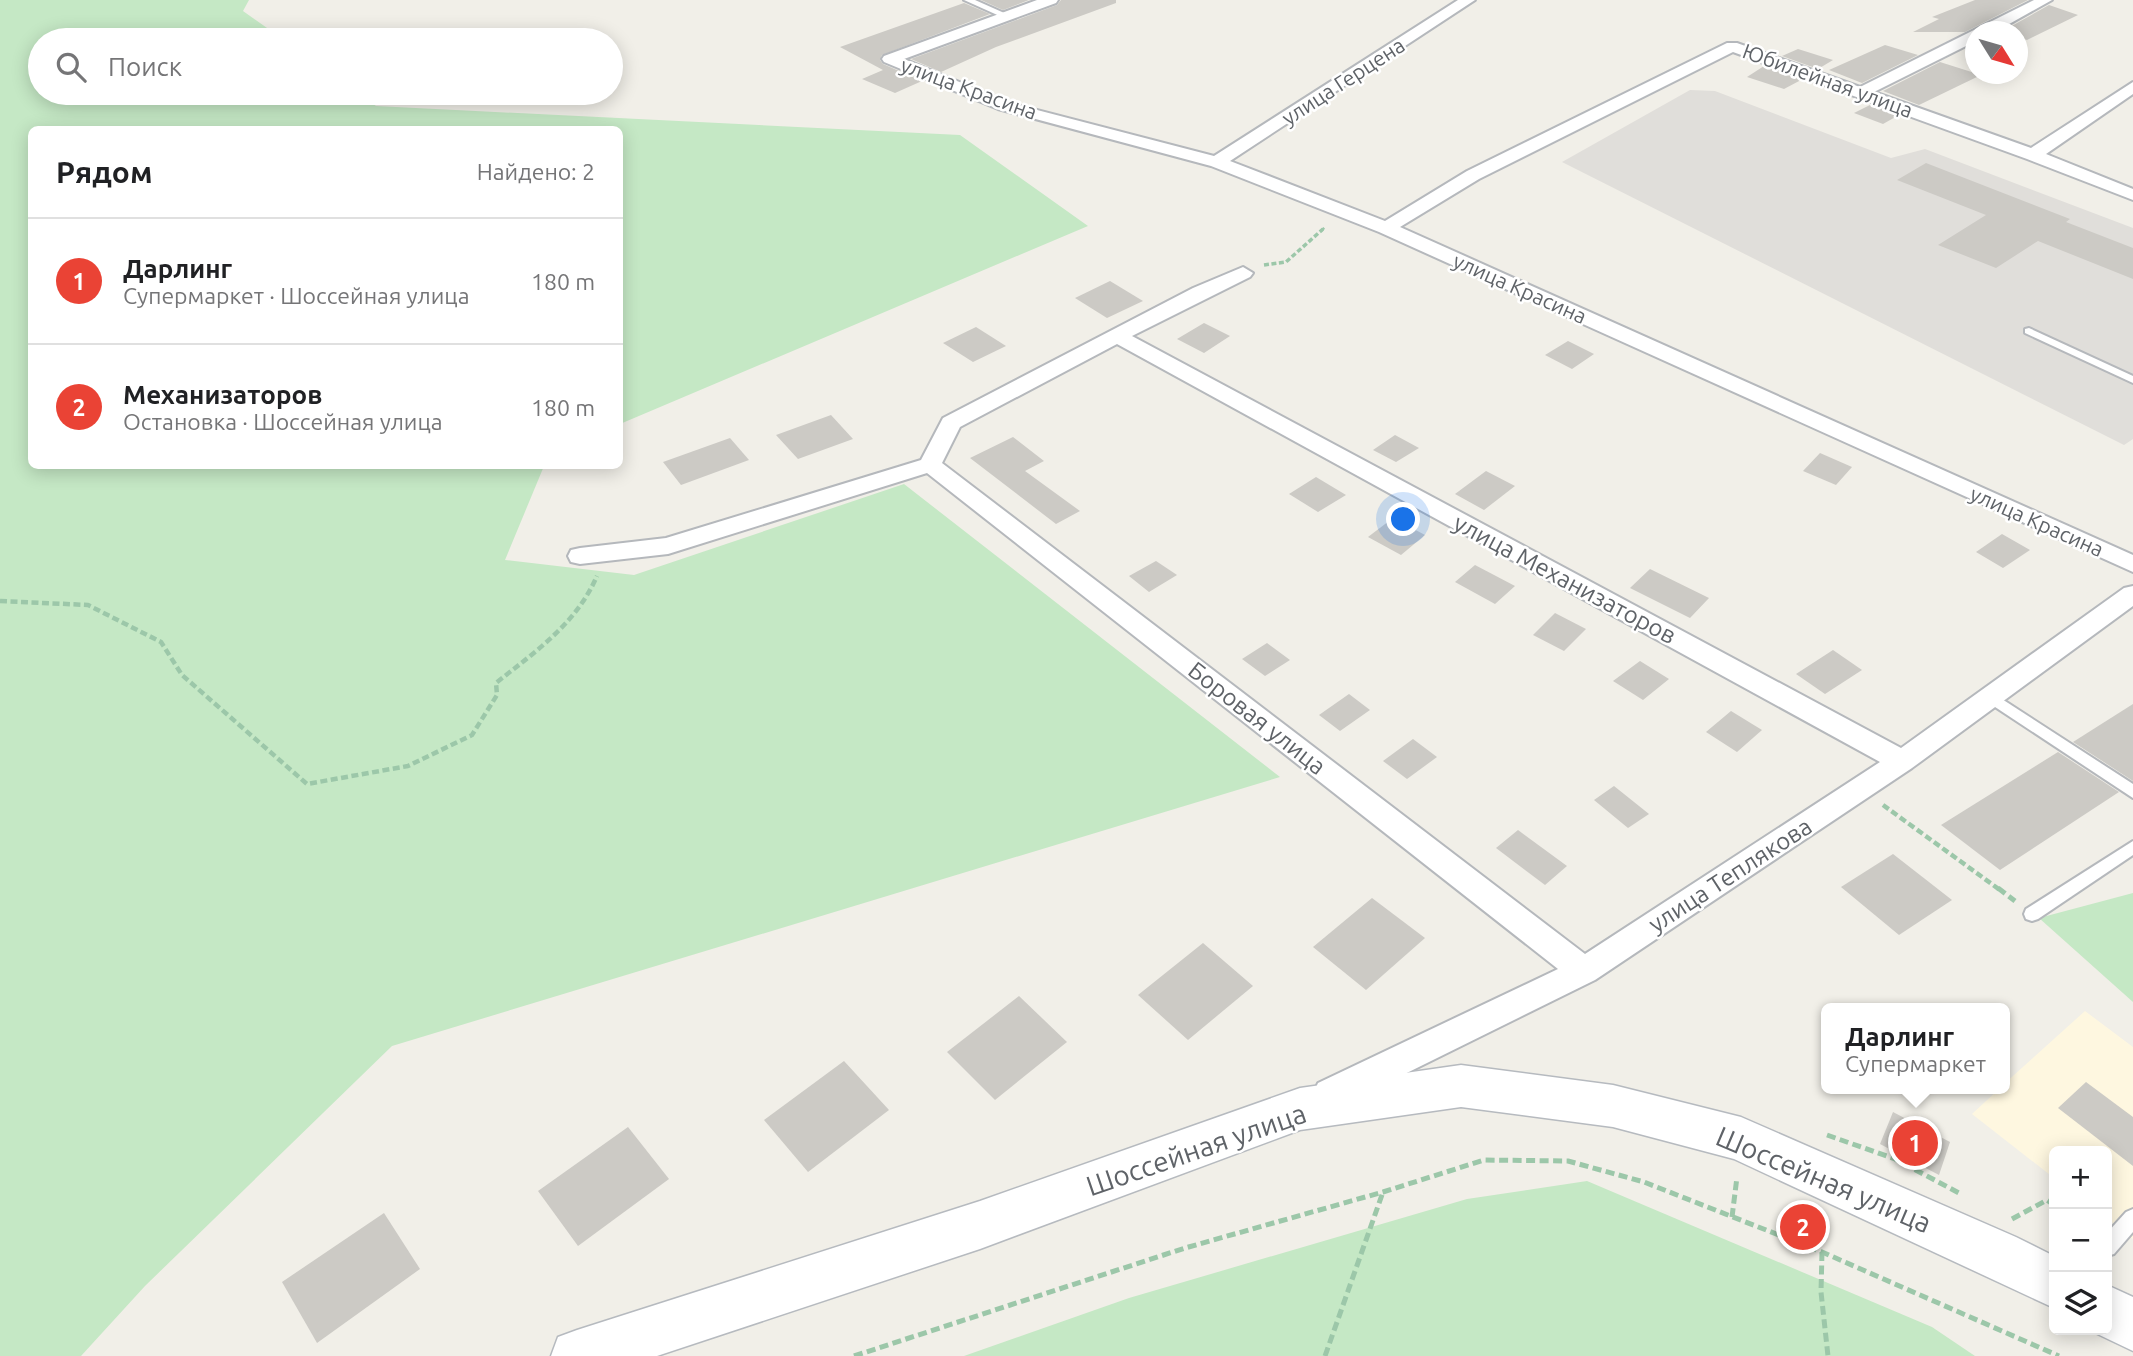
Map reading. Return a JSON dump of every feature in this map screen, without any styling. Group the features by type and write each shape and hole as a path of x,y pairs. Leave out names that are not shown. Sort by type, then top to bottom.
{"main road":[{"name":"Шоссейная улица","path":"577,1356 980,1225 1300,1109 1461,1086 1613,1105 1741,1139 1974,1243 2049,1280"},
{"path":"2112,1314 2133,1325"}],"street":[{"path":"1007,16 1051,0"},
{"name":"улица Герцена","path":"1217,162 1468,0"},
{"path":"2004,21 2045,0"},
{"name":"улица Красина","path":"1007,16 890,59 1004,106 1217,162 1386,228 2133,564"},
{"path":"1862,92 1965,40"},
{"name":"Юбилейная улица","path":"1386,228 1473,175 1732,46 2033,155 2133,195"},
{"path":"2033,155 2133,87"},
{"path":"580,556 668,546 930,465 951,423 1200,292 1243,273"},
{"name":"улица Механизаторов","path":"1117,336 1902,761"},
{"name":"Боровая улица","path":"930,465 1584,971"},
{"name":"улица Теплякова","path":"1300,1109 1584,971 1902,761 2133,594"}],"lane":[{"path":"968,0 1007,16"},
{"path":"2029,331 2133,380"},
{"path":"1991,697 2133,792"},
{"path":"2032,914 2133,846"},
{"path":"2112,1241 2133,1218"}],"path":[{"path":"1243,273 1269,263 1286,262 1344,212"},
{"path":"0,601 88,605 161,642 182,676 307,784 408,766 472,735 498,695 496,683 559,632 582,608 598,577 580,556"},
{"path":"1860,789 2032,914"},
{"path":"854,1356 1185,1248 1383,1192 1483,1160 1568,1161 1644,1182 1822,1252 2059,1356"},
{"path":"1325,1356 1383,1192"},
{"path":"1822,1252 1821,1292 1828,1356"}],"shaded area":[{"path":"1690,90 1715,91 1891,158 1925,149 2133,228 2133,439 2124,445 1562,162"},
{"path":"2085,1011 2133,1047 2133,1239 2112,1222 2112,1146 2049,1146 2049,1174 1972,1114 1994,1094 2010,1094 2010,1079"}],"green space":[{"path":"0,0 249,0 243,11 267,28 28,28 28,105 375,105 960,135 1088,226 623,423 623,126 28,126 28,469 543,469 505,560 634,575 904,484 1280,777 392,1046 145,1286 81,1356 0,1356"},
{"path":"2133,893 2133,1002 2039,918"},
{"path":"1587,1181 1932,1327 1975,1356 964,1356 1129,1298 1467,1199"}],"building":[{"path":"981,0 1029,0 1003,10"},
{"path":"1061,0 1116,0 1116,3 996,47 941,72 911,59 1057,5"},
{"path":"1975,0 2028,0 1987,21 1965,21 1965,32 1913,32 1939,19 1932,17"},
{"path":"964,3 990,14 882,55 880,60 883,64 922,81 895,93 862,79 883,70 840,47"},
{"path":"2049,5 2078,15 2028,40 2028,21 2021,21"},
{"path":"1885,45 1918,55 1862,83 1829,70"},
{"path":"1798,49 1833,60 1818,69 1782,56"},
{"path":"1940,62 1965,70 1965,83 1919,105 1883,91"},
{"path":"1764,66 1801,80 1784,89 1747,77"},
{"path":"1870,105 1899,115 1883,124 1854,113"},
{"path":"1926,163 2070,219 2066,222 2133,248 2133,279 2038,241 1996,268 1938,245 1986,215 1897,180"},
{"path":"1110,281 1143,301 1107,318 1075,298"},
{"path":"1204,323 1230,336 1204,353 1177,339"},
{"path":"976,327 1006,346 973,362 943,343"},
{"path":"1568,341 1594,354 1572,369 1545,355"},
{"path":"831,415 853,439 798,459 776,435"},
{"path":"1395,435 1419,448 1396,462 1373,450"},
{"path":"1013,437 1044,461 1025,471 1080,511 1056,524 970,458"},
{"path":"730,438 749,460 681,485 663,462"},
{"path":"1820,453 1852,467 1836,485 1803,471"},
{"path":"1486,471 1515,486 1484,510 1455,494"},
{"path":"1316,477 1346,495 1318,512 1289,494"},
{"path":"1393,518 1425,535 1401,555 1368,537"},
{"path":"2002,534 2030,550 2003,568 1976,552"},
{"path":"1156,561 1177,575 1149,592 1129,576"},
{"path":"1475,565 1515,586 1495,604 1455,582"},
{"path":"1650,569 1709,598 1690,618 1630,588"},
{"path":"1555,613 1586,629 1564,651 1533,635"},
{"path":"1267,643 1290,660 1265,676 1242,659"},
{"path":"1833,650 1862,670 1825,694 1796,674"},
{"path":"1640,661 1669,679 1643,700 1613,681"},
{"path":"1349,694 1370,710 1340,731 1319,715"},
{"path":"2133,704 2133,781 2073,742"},
{"path":"1731,711 1762,730 1737,752 1706,732"},
{"path":"1413,739 1437,757 1407,779 1383,761"},
{"path":"2058,752 2119,792 2000,870 1941,825"},
{"path":"1614,786 1649,814 1628,828 1594,800"},
{"path":"1518,830 1567,866 1545,885 1496,848"},
{"path":"1893,854 1952,900 1899,935 1841,887"},
{"path":"1372,898 1425,938 1366,990 1313,947"},
{"path":"1203,943 1253,986 1188,1040 1138,995"},
{"path":"1019,996 1067,1042 995,1100 947,1052"},
{"path":"844,1061 889,1110 808,1172 764,1120"},
{"path":"2086,1082 2133,1117 2133,1166 2112,1150 2112,1146 2107,1146 2058,1108"},
{"path":"1893,1112 1950,1142 1939,1175 1880,1144"},
{"path":"628,1127 669,1179 578,1246 538,1191"},
{"path":"384,1213 420,1269 317,1343 282,1282"}],"place":[{"name":"Дарлинг","path":"1915,1143"},
{"name":"Механизаторов","path":"1803,1227"}]}
